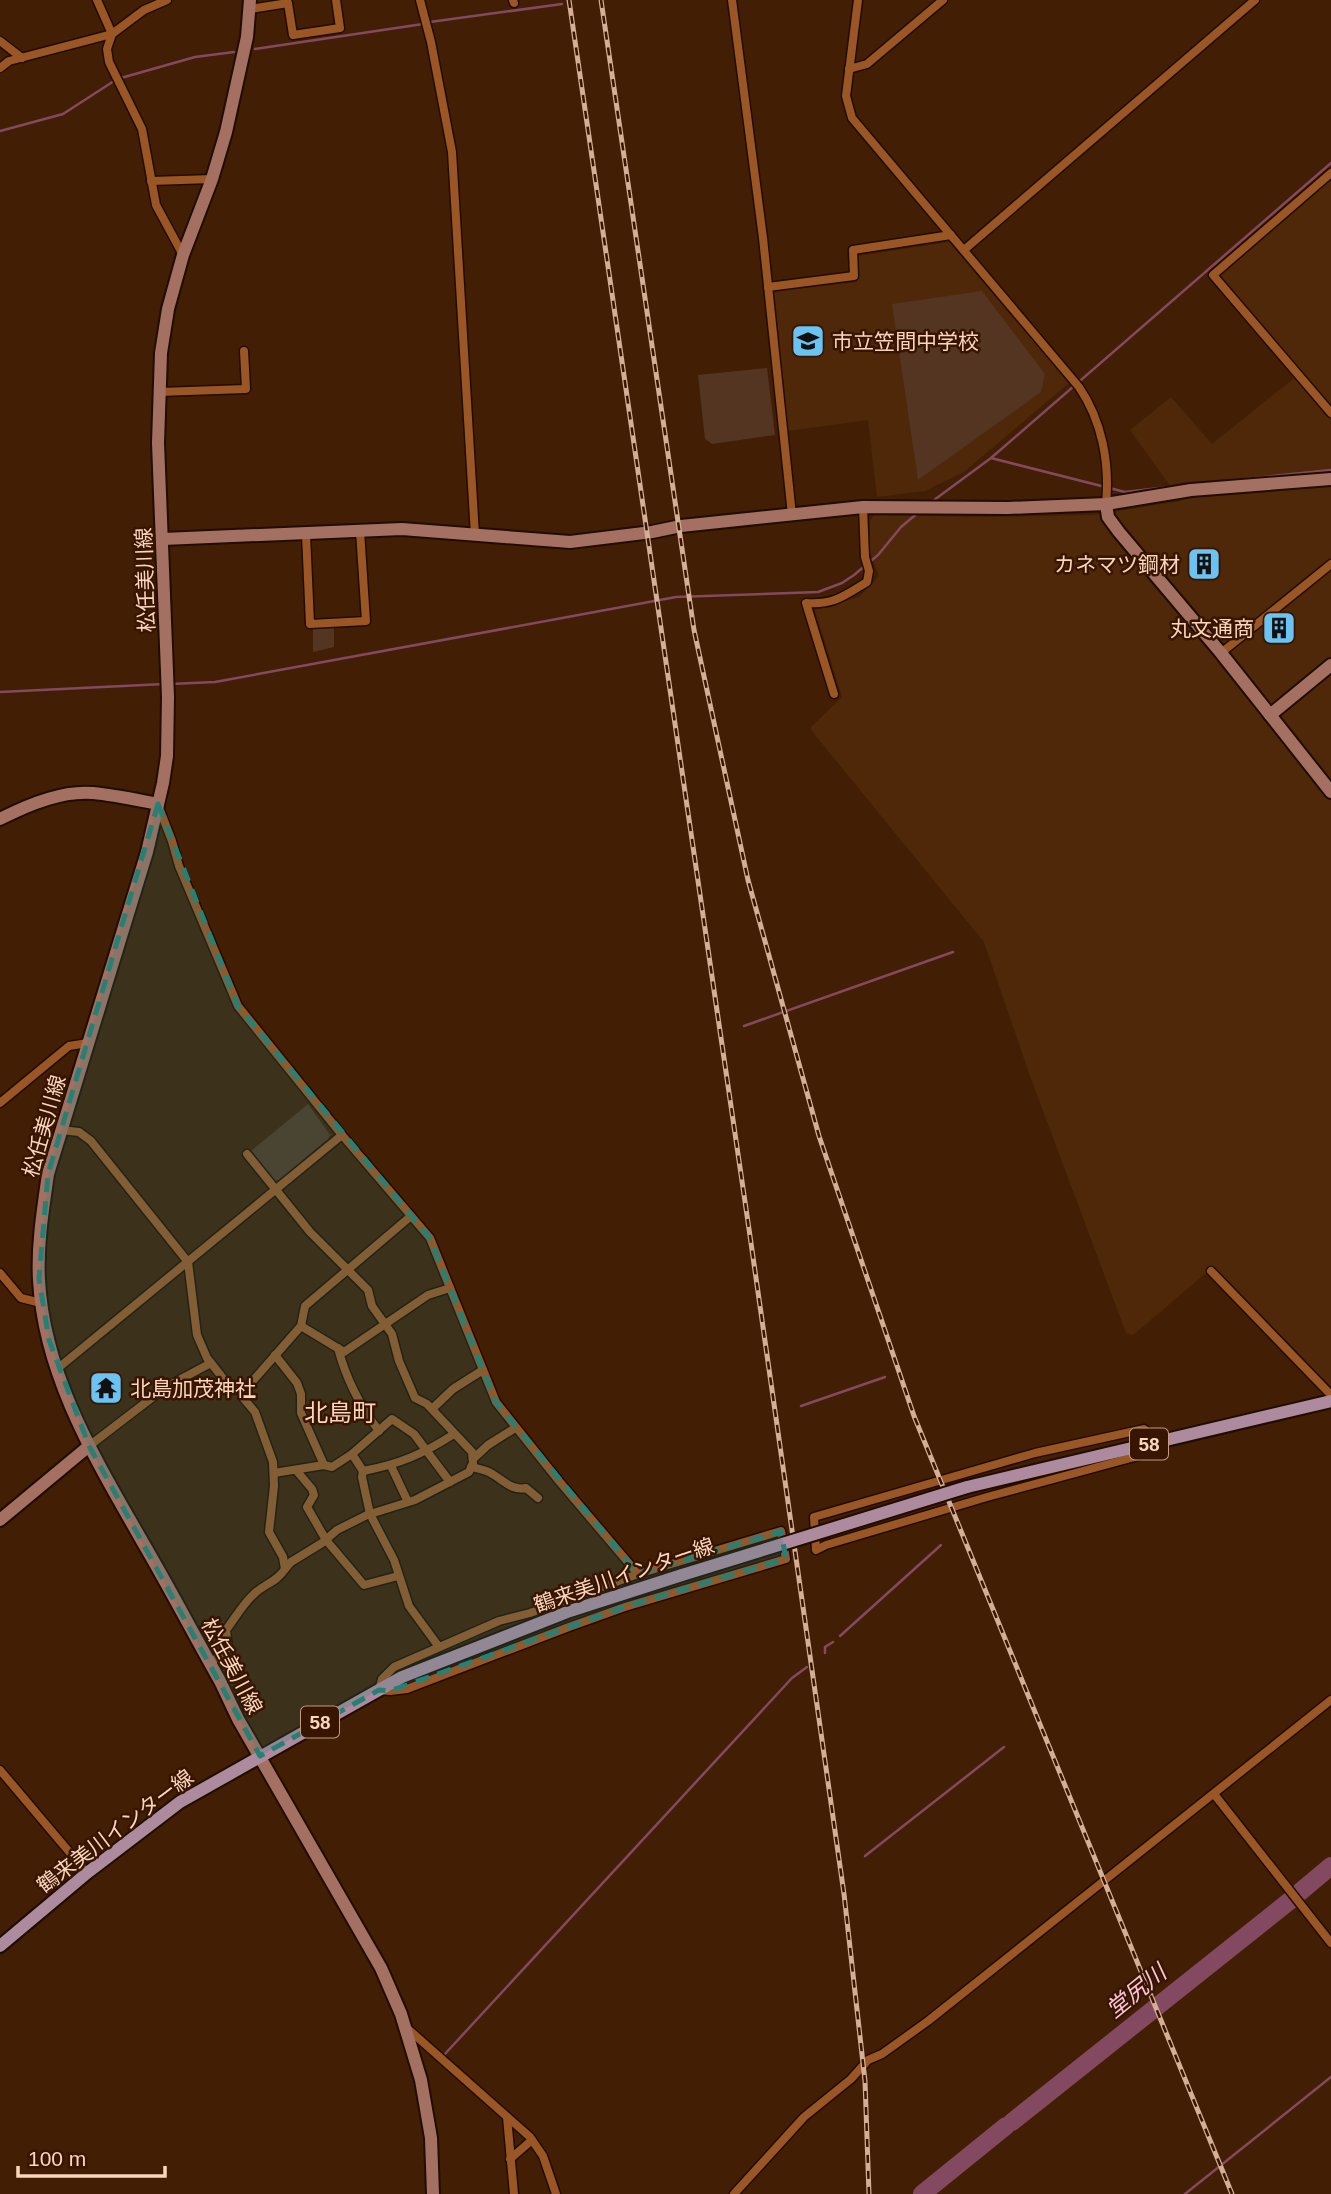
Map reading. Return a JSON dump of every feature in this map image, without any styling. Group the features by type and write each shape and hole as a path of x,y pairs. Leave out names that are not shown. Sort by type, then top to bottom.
{"main road":[{"name":"松任美川線","path":"250,4 247,37 236,91 212,179 183,255 161,353 158,443 168,684 167,755 147,852 48,1174 40,1227 41,1303 57,1369 89,1446 238,1719 381,1968 405,2027 421,2080 431,2138 433,2194"},
{"path":"163,539 402,530 570,542 681,526 863,507 1008,508 1107,493 1191,491 1330,481"},
{"path":"1107,493 1108,517 1119,532 1221,653 1331,792"},
{"path":"1270,715 1331,665"},
{"path":"0,820 20,809 73,794 92,793 158,804"},
{"name":"鶴来美川インター線","path":"0,1946 87,1873 180,1802 402,1677 570,1611 967,1487 1331,1401"},
{"path":"0,1520 89,1446"}],"street":[{"path":"97,0 112,34 107,49 109,62 142,129 156,205 183,255"},
{"path":"0,68 9,61 112,34 144,10 167,0"},
{"path":"250,4 288,3 293,35 340,28 337,0"},
{"path":"420,0 431,41 452,152 475,535"},
{"path":"732,0 768,287 792,515"},
{"path":"858,0 846,96 852,118 1073,378 1088,400 1103,442 1107,493"},
{"path":"849,69 867,64 943,0"},
{"path":"964,250 1255,0"},
{"path":"0,42 22,58"},
{"path":"1331,173 1213,275 1331,413"},
{"path":"151,181 212,179"},
{"path":"768,287 854,276 853,250 951,235"},
{"path":"159,392 246,389 244,351"},
{"path":"834,694 806,603 823,604 841,599 867,582 869,571 865,557 863,507"},
{"path":"306,534 310,624 366,621 360,531"},
{"path":"1221,653 1331,564"},
{"path":"158,804 179,866 238,1006 342,1135 430,1238 496,1402 638,1574"},
{"path":"0,1103 69,1046 88,1043"},
{"path":"61,1130 79,1132 91,1141 188,1262 197,1335 211,1363 229,1386 243,1392"},
{"path":"57,1369 342,1135"},
{"path":"247,1154 310,1232 368,1290 372,1306 393,1334 398,1360 415,1398 427,1404 472,1452 472,1463"},
{"path":"285,1569 283,1557 269,1532 273,1462 255,1412 244,1399 243,1392 301,1326 305,1306 411,1216"},
{"path":"1211,1271 1331,1395"},
{"path":"0,1273 21,1297 41,1303"},
{"path":"301,1326 344,1352 428,1295 450,1288"},
{"path":"338,1348 352,1388 365,1413 379,1431"},
{"path":"275,1355 297,1383 301,1394 301,1413 324,1465"},
{"path":"89,1446 166,1387 211,1363"},
{"path":"432,1409 453,1389 483,1370"},
{"path":"274,1473 324,1465 332,1467 352,1454 392,1419 414,1434 450,1482"},
{"path":"210,1664 228,1648 226,1630 242,1608 256,1592 276,1580 292,1562 337,1530 370,1514 408,1502 468,1472 472,1463 488,1445 515,1428"},
{"path":"1144,1429 1158,1441 1142,1455 987,1497 816,1550 814,1517 1035,1453 1129,1431 1144,1429"},
{"path":"363,1471 391,1466 426,1452 454,1434"},
{"path":"352,1454 363,1471 363,1485 370,1514 388,1547 409,1606 439,1647"},
{"path":"472,1463 505,1484 518,1490 526,1488 538,1498"},
{"path":"391,1466 408,1502"},
{"path":"296,1470 312,1489 314,1495 307,1507 326,1540 364,1585 398,1576"},
{"path":"781,1531 786,1559 625,1607 407,1689 379,1690 382,1679 394,1667 439,1647 499,1621 530,1613 638,1574 781,1531"},
{"path":"734,2194 804,2117 851,2079 868,2060 882,2054 928,2021 1331,1700"},
{"path":"0,1770 87,1873"},
{"path":"1214,1794 1331,1943"},
{"path":"405,2027 532,2140 543,2156 556,2194"},
{"path":"506,2118 514,2194"},
{"path":"510,2159 532,2140"}],"highlighted area":[{"path":"158,804 238,1006 430,1238 496,1402 638,1574 781,1531 786,1559 625,1607 390,1691 379,1690 260,1756 89,1446 49,1340 39,1279 48,1174"}],"shaded area":[{"path":"1331,178 1331,1388 1212,1268 1133,1335 1126,1333 1030,1076 984,942 811,727 842,697 815,610 859,597 879,576 870,552 870,521 874,515 1092,515 1181,501 1130,430 1171,397 1212,444 1298,375 1218,274"},
{"path":"949,242 1069,383 964,472 925,491 877,497 868,420 788,431 773,293 857,282 857,256"},
{"path":"982,291 1045,374 1041,392 918,480 892,304"},
{"path":"767,368 775,435 712,444 705,439 698,375"},
{"path":"313,628 334,628 334,647 313,652"},
{"path":"308,1104 330,1135 275,1181 251,1151"}],"waterway":[{"path":"430,22 562,4"},
{"path":"255,49 423,24"},
{"path":"121,78 195,57 234,52"},
{"path":"0,131 63,114 114,81"},
{"path":"930,503 991,458 1331,163"},
{"path":"991,458 1125,492 1178,486"},
{"path":"1216,482 1331,470"},
{"path":"170,684 215,682 676,597 818,592 842,583 854,575 878,555 901,527 920,511"},
{"path":"0,692 164,684"},
{"path":"744,1026 953,952"},
{"path":"801,1406 885,1377"},
{"path":"840,1636 941,1545"},
{"path":"825,1653 825,1647 833,1642"},
{"path":"444,2055 792,1678 807,1667"},
{"path":"865,1856 1004,1747"},
{"name":"堂尻川","path":"1300,1892 1331,1866"},
{"name":"堂尻川","path":"1012,2122 1292,1899"},
{"path":"1185,2194 1331,2077"},
{"name":"堂尻川","path":"922,2194 1006,2126"}],"railway":[{"path":"569,0 844,1894 865,2081 869,2194"},
{"path":"601,0 694,630 748,880 819,1136 914,1416 1232,2194"}],"place":[{"name":"市立笠間中学校","path":"808,341"},
{"name":"カネマツ鋼材","path":"1204,564"},
{"name":"丸文通商","path":"1279,628"},
{"name":"北島加茂神社","path":"106,1388"}],"district":[{"name":"北島町","path":"340,1412"}]}
